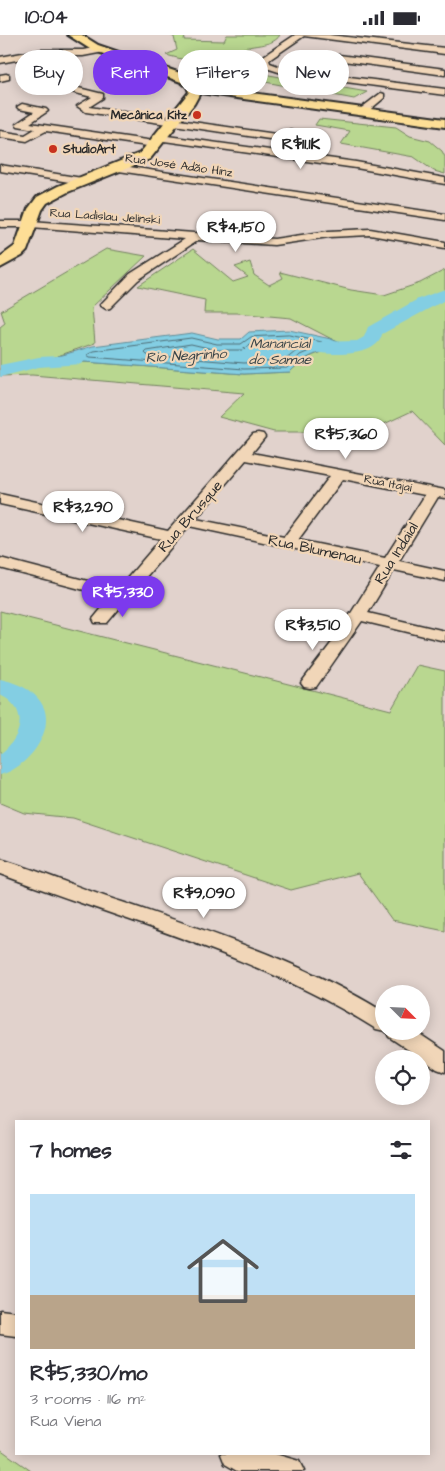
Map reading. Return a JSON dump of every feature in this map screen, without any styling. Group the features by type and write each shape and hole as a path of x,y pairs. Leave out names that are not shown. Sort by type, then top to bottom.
{"main road":[{"path":"74,35 84,43 101,50"},
{"path":"0,263 22,248 35,209 42,200 82,181 145,156 193,95"},
{"path":"227,95 445,124"}],"street":[{"path":"301,35 265,59 266,65 285,71 320,72 445,92"},
{"path":"308,35 351,50 445,71"},
{"path":"351,50 371,35"},
{"path":"351,50 445,51"},
{"path":"0,60 39,53 93,51"},
{"path":"83,92 100,96 82,106 86,109 276,137 290,133"},
{"path":"360,113 381,96"},
{"path":"22,107 43,111 21,124 356,165 445,181"},
{"path":"0,134 27,138 44,128"},
{"path":"0,168 82,181"},
{"name":"Rua José Adão Hinz","path":"116,169 445,217"},
{"name":"Rua Ladislau Jelinski","path":"0,224 31,224 274,242 370,232 445,245"},
{"path":"106,305 140,272 195,237"},
{"name":"Rua Brusque","path":"122,595 258,437"},
{"name":"Rua Itajaí","path":"242,455 440,493"},
{"path":"288,543 339,474"},
{"name":"Rua Indaial","path":"310,683 343,639 389,564 440,493"},
{"path":"0,499 172,537"},
{"name":"Rua Blumenau","path":"185,521 445,576"},
{"path":"0,563 122,595 101,619"},
{"path":"357,615 445,636"},
{"path":"0,866 85,898 240,950 309,980 375,1017"},
{"path":"410,1040 445,1063"},
{"path":"0,1322 15,1324"},
{"path":"237,1455 247,1461 290,1471"}],"green space":[{"path":"170,35 186,35 184,40 224,41 227,35 280,35 270,43 239,50 178,50 178,58 168,56 177,50 174,37"},
{"path":"268,75 278,77 278,84 268,83"},
{"path":"349,89 367,92 354,99 333,95 349,95"},
{"path":"319,119 396,127 410,136 430,141 442,151 445,157 445,174 434,171 414,157 341,144 350,131 315,125"},
{"path":"106,249 146,256 92,307 95,343 26,367 85,362 244,374 290,372 303,361 316,354 349,348 291,318 237,313 204,313 205,300 138,286 193,249 233,282 248,277 235,267 250,262 254,275 269,285 283,278 280,272 351,290 384,295 420,283 445,270 445,445 412,411 367,432 274,432 219,417 244,393 32,375 0,376 0,327 5,323 1,311"},
{"path":"0,611 391,710 417,665 445,671 445,931 392,920 358,873 291,890 73,818 24,813 0,803"},
{"path":"0,1449 31,1471 0,1471"}],"water":[{"name":"Manancial do Samae","path":"289,330 331,339 350,347 317,353 304,360 290,372 244,374 85,362 39,362 93,346 192,333 218,339 241,339 249,332"}],"waterway":[{"name":"Rio Negrinho","path":"314,347 345,348 362,346 372,339 374,331 424,303 445,294"},
{"name":"Rio Negrinho","path":"0,371 39,362 76,360"},
{"name":"Rio Negrinho","path":"0,686 18,694 31,708 33,726 22,750 0,767"}],"place":[{"name":"Mecânica Kitz","path":"197,115"},
{"name":"StudioArt","path":"53,149"}]}
